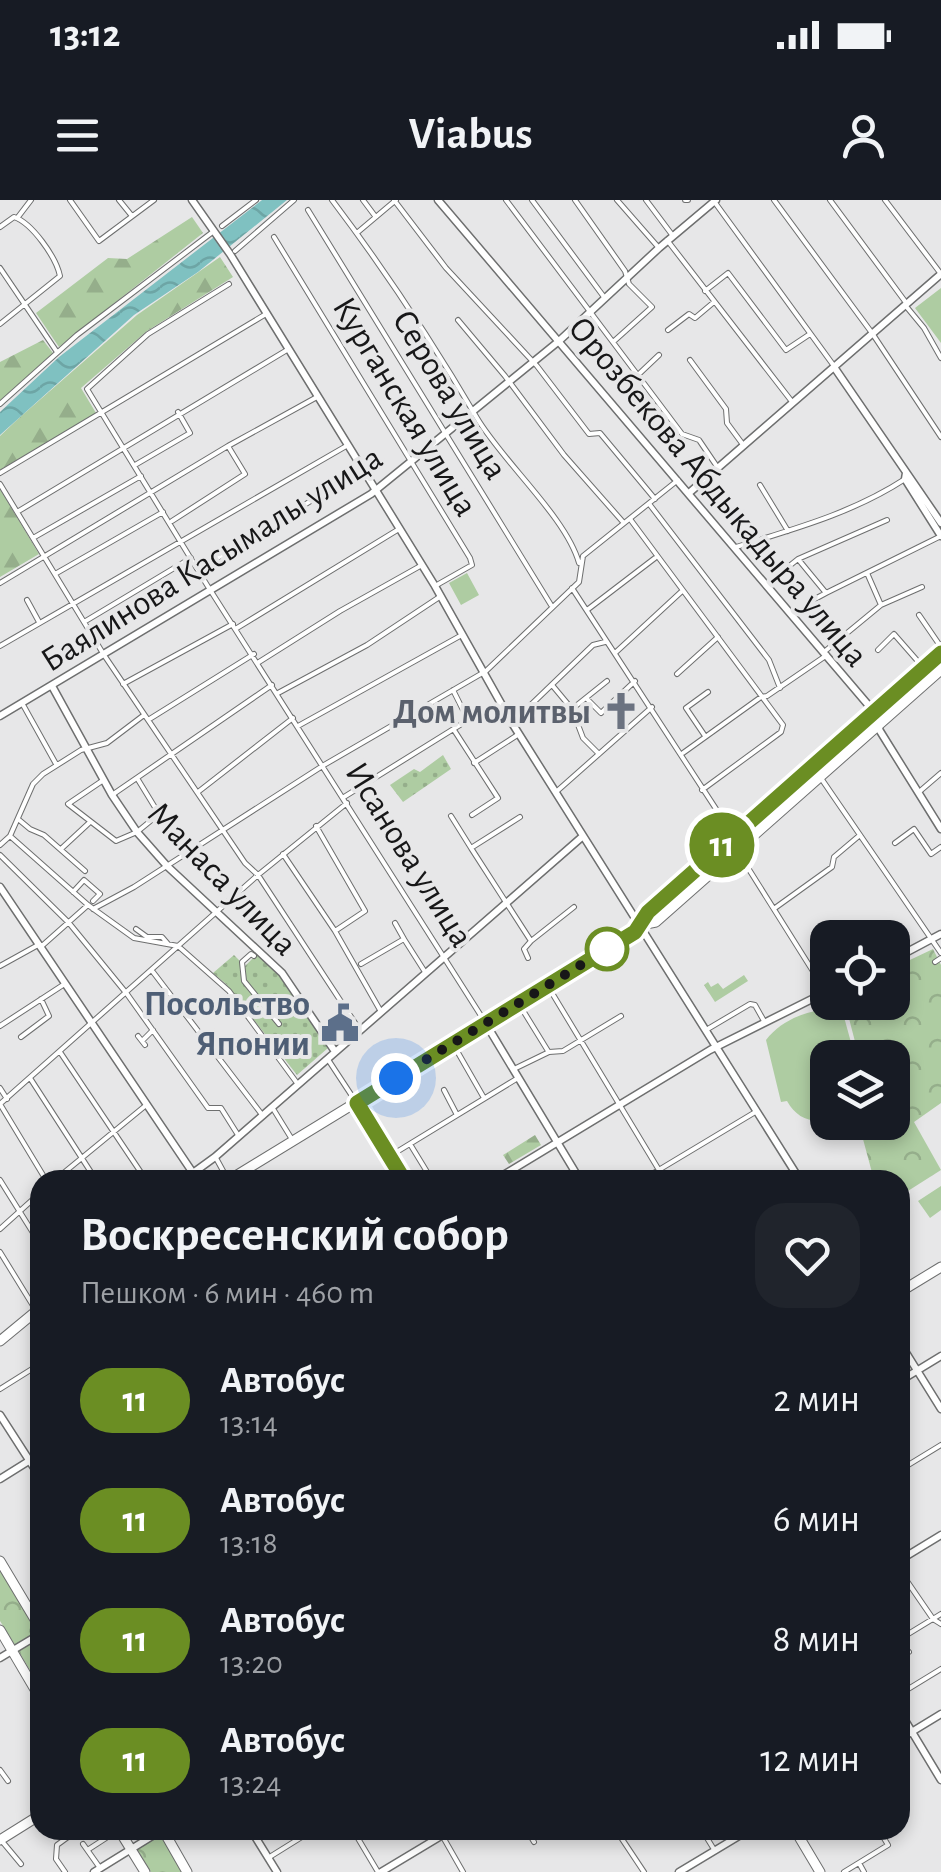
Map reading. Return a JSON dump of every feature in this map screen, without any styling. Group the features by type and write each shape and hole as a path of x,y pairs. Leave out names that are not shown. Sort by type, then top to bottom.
{"main road":[{"path":"245,1170 635,932 648,912 941,650"},
{"path":"641,925 656,922 941,670"},
{"path":"357,1103 398,1170"},
{"path":"910,1286 941,1267"},
{"path":"1,1336 30,1318"},
{"path":"0,1560 30,1613"},
{"path":"0,1630 30,1681"},
{"path":"1,1840 30,1822"},
{"path":"125,1840 145,1872"},
{"path":"168,1840 188,1872"},
{"path":"802,1840 820,1872"}],"street":[{"path":"0,227 18,217 31,200"},
{"path":"70,200 100,242 154,200"},
{"path":"119,200 132,217"},
{"path":"192,200 232,252 266,314 441,596 482,674 794,1170"},
{"path":"222,226 254,200"},
{"path":"232,252 294,200"},
{"path":"0,966 43,945 90,907 167,866 324,765 482,674 580,578 576,552 332,200"},
{"path":"363,200 376,217"},
{"path":"357,233 395,200 446,268 532,362 589,434 600,433 655,500"},
{"name":"Орозбекова Абдыкадыра улица","path":"438,200 874,711 941,829"},
{"path":"506,200 682,434 699,440 718,468"},
{"path":"532,200 604,298"},
{"path":"574,200 629,284 652,308 613,342"},
{"path":"616,200 659,248"},
{"path":"646,200 706,291 793,403"},
{"path":"714,200 834,367 941,536 812,600"},
{"name":"Баялинова Касымалы улица","path":"0,716 376,490 559,340 714,200"},
{"path":"774,200 940,434"},
{"path":"830,200 924,328 941,358"},
{"path":"689,492 941,274 886,200"},
{"name":"Серова улица","path":"308,210 552,605"},
{"path":"0,324 60,276 52,256 18,217"},
{"path":"0,404 57,352 214,232"},
{"name":"Курганская улица","path":"274,237 472,564 435,586"},
{"path":"0,268 57,352"},
{"path":"706,291 728,273 786,350 810,334"},
{"name":"Исанова улица","path":"230,284 148,334 87,389 445,956 574,1170"},
{"path":"668,330 689,314 694,318 714,302"},
{"path":"0,473 266,314"},
{"path":"458,320 564,455 656,556 782,725 781,732 702,790"},
{"path":"16,512 178,412 288,350"},
{"path":"639,374 658,356"},
{"path":"690,360 726,409 727,423 744,446"},
{"path":"0,582 318,397"},
{"path":"135,466 190,433 178,412"},
{"path":"170,522 245,474 228,446"},
{"path":"0,646 348,446"},
{"path":"198,570 363,470"},
{"path":"736,547 879,496 910,475 941,522"},
{"path":"32,538 141,476"},
{"path":"580,566 583,556 678,480"},
{"path":"0,484 104,655 245,863 258,875 358,1029"},
{"path":"760,485 788,531"},
{"path":"649,504 769,660 780,688"},
{"path":"54,574 162,512"},
{"path":"768,583 798,559 887,520"},
{"path":"124,684 235,626 400,528"},
{"path":"587,610 656,556"},
{"path":"84,622 191,558"},
{"path":"798,559 826,592"},
{"path":"259,662 422,565"},
{"path":"868,573 881,606"},
{"path":"682,754 826,654 881,606 922,586"},
{"path":"572,588 733,835"},
{"path":"614,653 682,592"},
{"path":"278,693 367,645 441,596"},
{"path":"27,600 40,622"},
{"path":"919,615 941,650"},
{"path":"298,726 462,634"},
{"path":"878,650 894,634 924,668"},
{"path":"677,674 718,638"},
{"path":"512,723 593,645 606,642"},
{"path":"254,654 107,742 56,764 33,784 4,840 134,938 178,946 229,991 298,1083"},
{"path":"572,708 588,700 607,681"},
{"path":"588,700 601,713 634,682"},
{"path":"112,794 272,685"},
{"path":"552,685 572,708 583,738 598,754"},
{"name":"Манаса улица","path":"52,686 137,832 257,954 282,973 334,1050"},
{"path":"40,1170 0,1104 345,800 468,720 453,690"},
{"path":"706,736 686,708 708,692"},
{"path":"22,703 56,764"},
{"path":"556,792 652,707"},
{"path":"197,792 293,718"},
{"path":"454,730 498,798 472,815"},
{"path":"474,763 519,734"},
{"path":"812,765 932,940 939,958"},
{"path":"919,792 941,773"},
{"path":"104,780 68,804 116,841 137,832 159,814 136,778"},
{"path":"451,816 531,941"},
{"path":"470,848 520,816"},
{"path":"17,818 85,871"},
{"path":"61,849 90,823"},
{"path":"316,826 365,912 335,931"},
{"path":"894,843 914,829 931,854 941,847"},
{"path":"774,909 832,867 834,856 860,835"},
{"path":"198,1170 583,836"},
{"path":"737,850 810,965"},
{"path":"282,854 335,931 380,1010"},
{"path":"0,855 69,923 127,994 208,1108 221,1108 239,1136"},
{"path":"73,892 84,880 100,893 94,901"},
{"path":"0,887 3,898 186,1170"},
{"path":"528,958 524,949 531,941 574,908"},
{"path":"395,923 425,972"},
{"path":"136,930 144,936 162,937 168,944"},
{"path":"910,951 941,934"},
{"path":"362,964 404,939"},
{"path":"257,954 244,965 244,981 279,1024"},
{"path":"152,971 263,1116"},
{"path":"0,1026 64,984"},
{"path":"548,986 658,1170 757,1111"},
{"path":"21,1037 49,1016 40,999"},
{"path":"511,1170 716,1046 810,999"},
{"path":"519,1004 549,1052"},
{"path":"706,1030 750,1004 764,1022"},
{"path":"513,1070 549,1052 563,1052 621,1016"},
{"path":"142,1041 153,1030"},
{"path":"453,1044 484,1098"},
{"path":"60,1052 139,1170"},
{"path":"326,1058 357,1103"},
{"path":"30,1078 90,1170"},
{"path":"390,1156 518,1078"},
{"path":"0,1088 6,1099"},
{"path":"444,1090 457,1115"},
{"path":"66,1170 145,1106"},
{"path":"272,1108 293,1142"},
{"path":"410,1144 426,1170"},
{"path":"215,1158 222,1170"},
{"path":"0,1180 30,1228"},
{"path":"0,1229 30,1203"},
{"path":"0,1252 30,1298"},
{"path":"910,1376 941,1356"},
{"path":"910,1359 941,1409"},
{"path":"0,1389 30,1370"},
{"path":"0,1415 30,1460 0,1479"},
{"path":"910,1464 941,1445"},
{"path":"910,1554 941,1535"},
{"path":"910,1585 941,1624"},
{"path":"910,1633 941,1614"},
{"path":"0,1658 30,1638"},
{"path":"910,1688 941,1669"},
{"path":"941,1714 910,1729 941,1780"},
{"path":"0,1770 8,1781"},
{"path":"1,1840 20,1864"},
{"path":"64,1840 58,1845 56,1857 64,1872"},
{"path":"87,1850 103,1840"},
{"path":"83,1844 97,1870 146,1840"},
{"path":"257,1840 277,1872"},
{"path":"268,1858 297,1840"},
{"path":"359,1840 380,1872 430,1840"},
{"path":"445,1840 463,1872"},
{"path":"623,1840 644,1872"},
{"path":"708,1840 714,1851"},
{"path":"680,1872 732,1840"},
{"path":"844,1872 888,1845 885,1840"},
{"path":"859,1863 864,1872"}],"green space":[{"path":"192,217 203,233 59,347 36,313 108,258 127,259"},
{"path":"220,257 233,277 147,331 81,388 96,413 0,470 0,436 137,315"},
{"path":"941,288 941,343 915,308"},
{"path":"43,340 53,353 0,401 0,362"},
{"path":"0,489 39,554 0,577"},
{"path":"467,573 479,595 461,605 449,583"},
{"path":"443,755 451,769 403,802 390,785 414,769 420,772"},
{"path":"810,772 815,778 654,919 649,913"},
{"path":"933,949 941,965 941,1103 914,1122 941,1170 910,1190 910,1170 871,1170 863,1140 910,1140 910,1040 855,1040 849,1020 910,1020 910,960"},
{"path":"258,953 282,977 328,1048 297,1075 226,984 213,973 234,955 245,966"},
{"path":"744,975 748,981 715,1002 704,985 718,983 723,989"},
{"path":"810,1013 810,1020 845,1020 850,1040 810,1040 810,1120 799,1115 787,1101 781,1102 766,1040 790,1020"},
{"path":"535,1135 541,1145 509,1164 503,1155"},
{"path":"941,1186 941,1210 930,1218 918,1201"},
{"path":"0,1564 30,1614 30,1636 15,1645 0,1621"},
{"path":"30,1643 30,1670 18,1650"},
{"path":"152,1840 166,1840 185,1872 151,1872 137,1849"}],"water":[{"path":"262,200 287,200 198,272 134,315 0,435 0,412 59,357"}],"bus line":[{"name":"11","path":"398,1170 357,1103 635,932 648,912 941,653"}],"place":[{"name":"Дом молитвы","path":"621,711"},
{"name":"Посольство Японии","path":"340,1023"}],"route":[{"path":"396,1078 607,949"}]}
